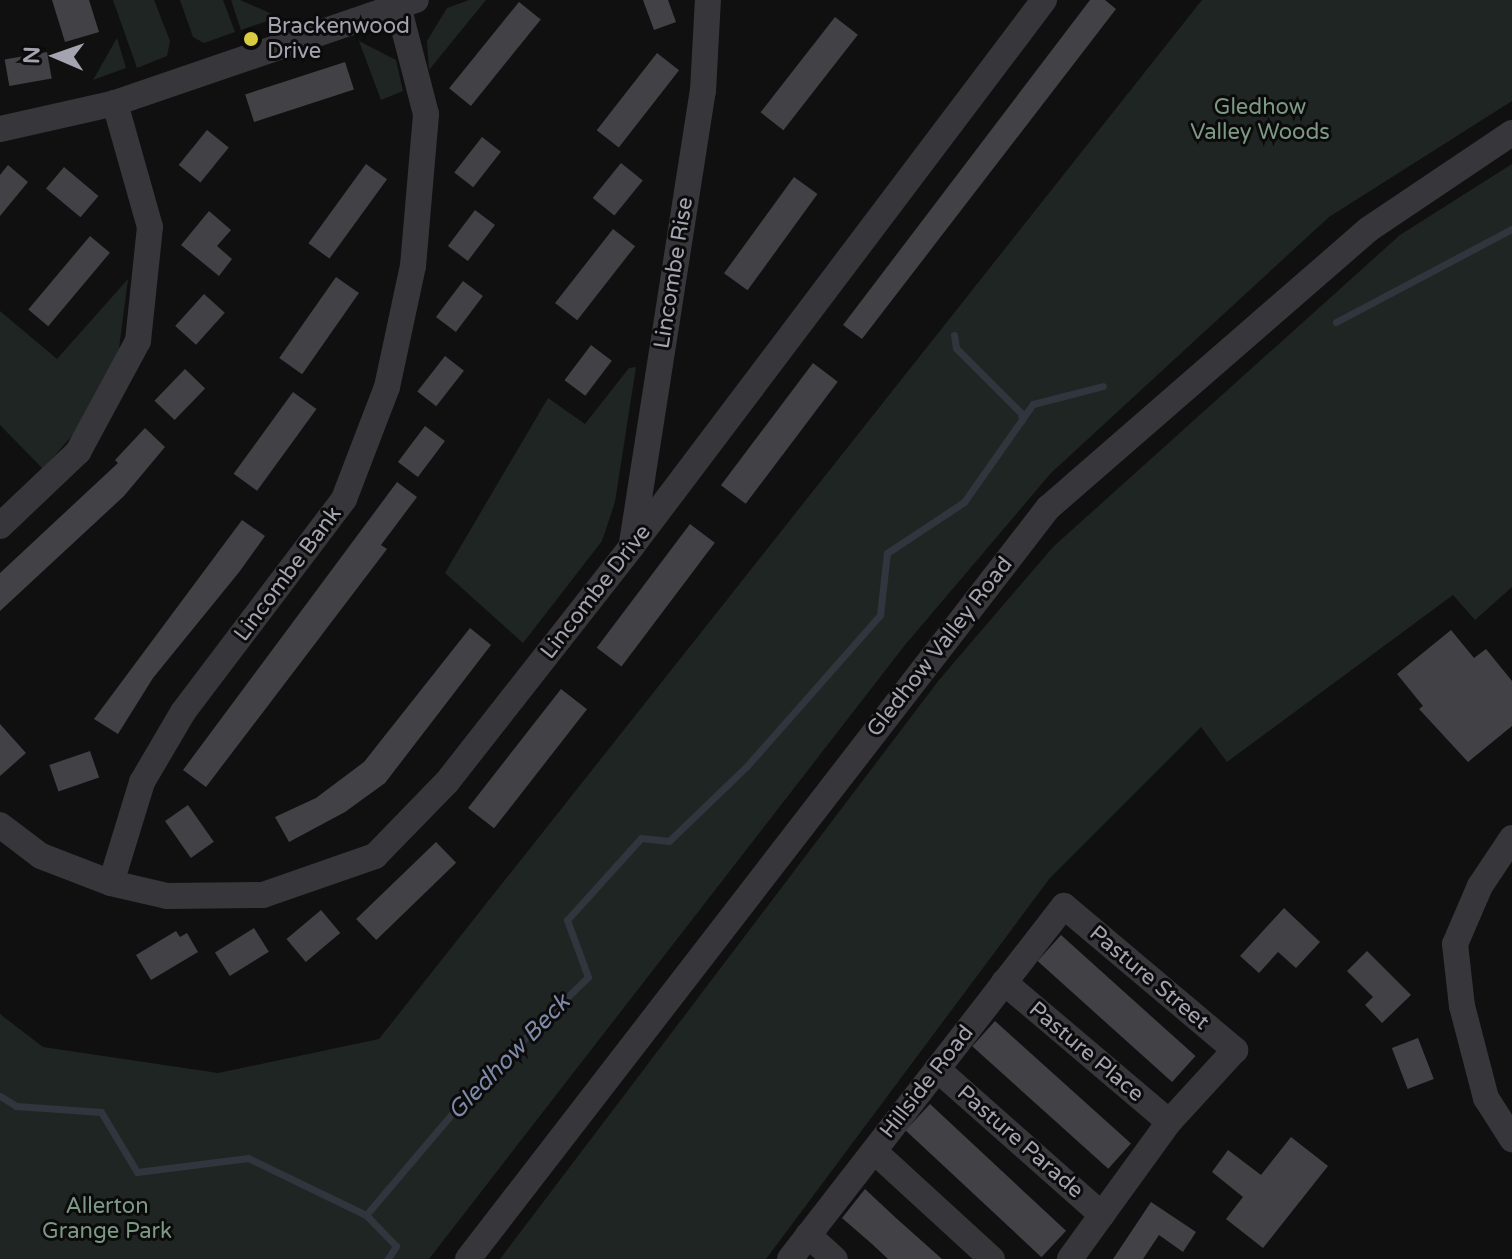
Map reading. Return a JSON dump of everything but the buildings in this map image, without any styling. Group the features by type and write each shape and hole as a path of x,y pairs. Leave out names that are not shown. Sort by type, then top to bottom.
{"street":[{"name":"Lincombe Rise","path":"632,546 703,91 708,0"},
{"name":"Lincombe Drive","path":"0,825 41,856 111,883 167,896 263,895 375,856 447,782 632,546 1044,0"},
{"path":"0,129 115,103 407,3"},
{"name":"Lincombe Bank","path":"111,883 142,782 183,712 344,499 387,387 413,266 426,114 407,3"},
{"path":"0,526 78,452 138,341 150,227 115,103"},
{"name":"Gledhow Valley Road","path":"468,1259 1048,508 1369,229 1512,133"},
{"path":"1512,838 1480,886 1455,944 1462,1006 1486,1098 1512,1139"},
{"name":"Hillside Road","path":"790,1259 1064,906"},
{"name":"Pasture Street","path":"1064,906 1235,1050 1169,1122"},
{"name":"Pasture Place","path":"1004,982 1169,1122"},
{"name":"Pasture Parade","path":"937,1069 1102,1215"},
{"path":"1070,1259 1169,1122"},
{"path":"874,1151 992,1259"},
{"path":"808,1235 835,1259"}],"green space":[{"path":"113,0 154,0 170,41 167,56 137,68"},
{"path":"180,0 223,0 235,32 204,43 193,37"},
{"path":"231,0 240,0 279,17 241,30"},
{"path":"469,0 486,0 429,70 427,41 447,8"},
{"name":"Gledhow Valley Woods","path":"1202,0 1512,0 1512,101 1329,217 1051,473 905,645 429,1259 0,1259 0,1014 43,1047 218,1073 379,1039"},
{"path":"117,38 126,68 93,80"},
{"path":"359,41 396,60 403,91 381,100"},
{"path":"1512,164 1512,587 1475,620 1453,595 1227,762 1201,727 1050,878 766,1259 500,1259 939,680 1053,547 1400,235"},
{"path":"128,279 119,349 84,422 43,469 0,425 0,311 57,359"},
{"path":"636,367 615,502 602,541 523,643 445,573 548,398 585,424 629,368"}],"waterway":[{"name":"Gledhow Beck","path":"1336,322 1512,229"},
{"path":"954,335 956,348 1021,413 1022,420"},
{"name":"Gledhow Beck","path":"0,1096 16,1106 101,1112 137,1172 248,1158 366,1215 471,1091 588,977 567,920 641,838 669,841 746,767 880,615 887,553 964,502 1033,404 1103,386"},
{"path":"366,1215 396,1246 388,1259"}],"place":[{"name":"Brackenwood Drive","path":"251,39"}],"park label":[{"name":"Allerton Grange Park","path":"107,1218"}]}
